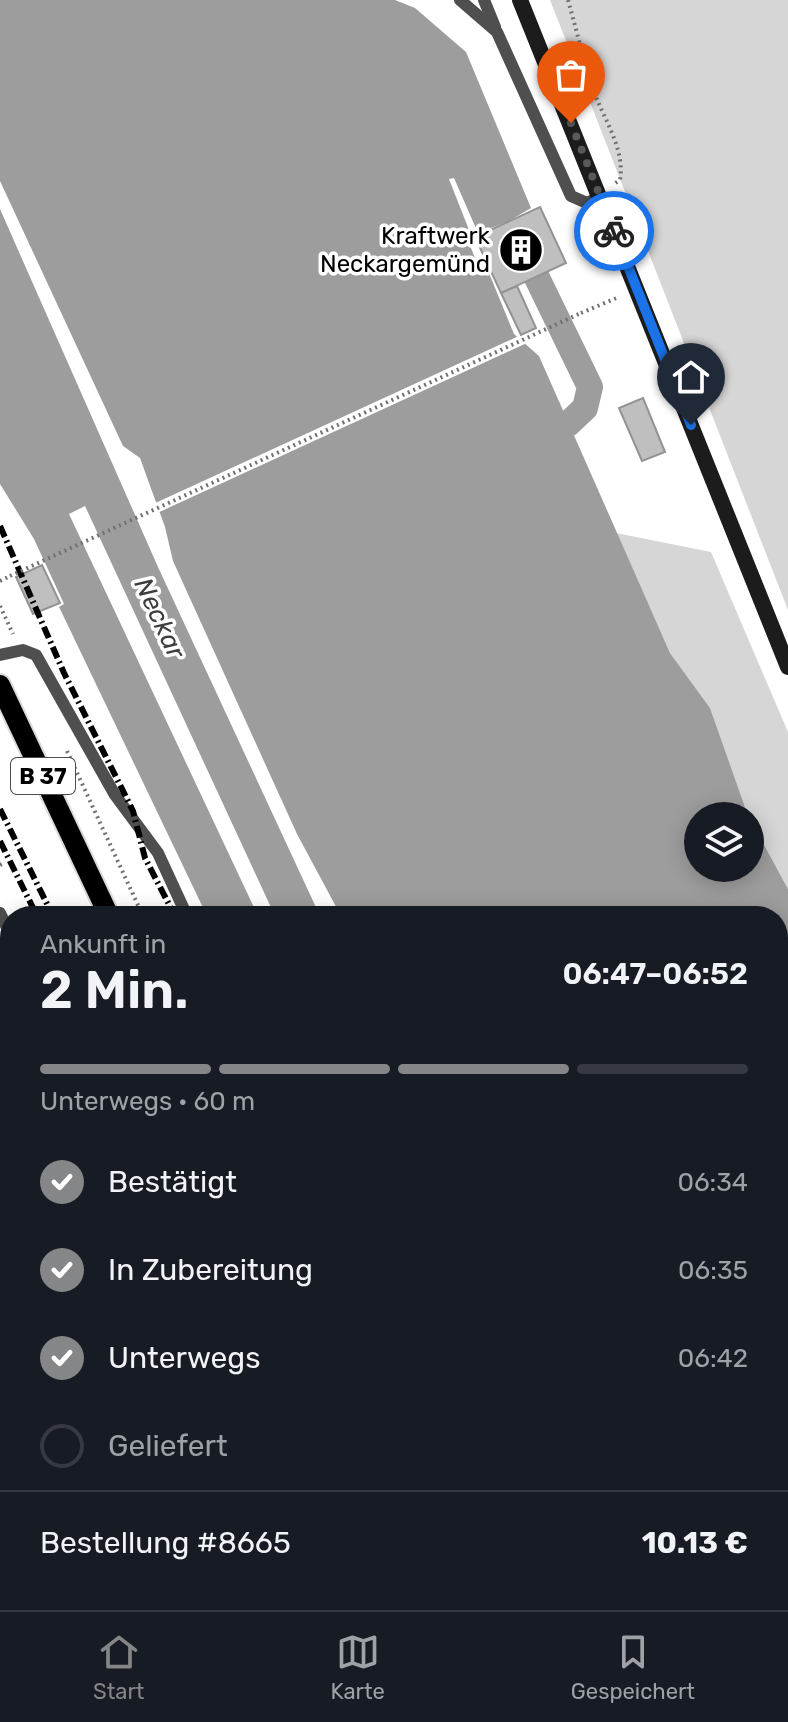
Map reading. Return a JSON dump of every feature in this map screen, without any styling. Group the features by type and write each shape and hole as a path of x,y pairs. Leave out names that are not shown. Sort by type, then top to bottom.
{"main road":[{"path":"520,0 788,667"},
{"name":"B 37","path":"0,685 104,906"}],"lane":[{"path":"460,0 497,32"},
{"path":"484,0 564,185 579,202 587,203 600,197"},
{"path":"0,655 20,651 36,655 115,795 158,853 182,906"}],"path":[{"path":"568,0 619,159 620,180 600,197"},
{"path":"0,581 637,290"},
{"path":"0,606 20,651"},
{"path":"66,750 138,906"}],"shaded area":[{"path":"550,0 788,0 788,610 574,61"},
{"path":"616,533 711,552 788,732 788,889 764,845 764,802 742,802 710,708 670,653"}],"water":[{"path":"0,0 395,0 415,8 466,52 531,208 478,233 454,178 449,179 471,235 467,238 475,258 482,256 514,334 539,356 670,653 710,708 743,802 684,802 684,882 764,882 764,845 788,889 788,906 336,906 297,834 173,561 165,527 140,458 123,446 0,181"},
{"name":"Neckar","path":"0,209 158,567 315,906 270,906 85,506 69,514 253,906 202,906 59,607 64,604 34,539 0,484"}],"pier":[{"path":"521,335 529,342 155,514 151,505"}],"building":[{"name":"Kraftwerk Neckargemünd","path":"540,207 566,263 501,293 475,237"},
{"path":"517,286 536,328 521,335 501,293"},
{"path":"643,398 665,452 642,461 619,408"},
{"path":"42,565 60,603 33,614 16,577"}],"waterway":[{"path":"522,247 590,387 585,408 568,424"}],"railway":[{"path":"0,526 64,673 133,811 145,858 170,906"},
{"path":"0,809 48,906"},
{"path":"0,841 32,906"}],"way so far":[{"path":"571,123 614,231"}],"place":[{"name":"Kraftwerk Neckargemünd","path":"521,250"}],"route":[{"path":"614,231 691,425"}]}
